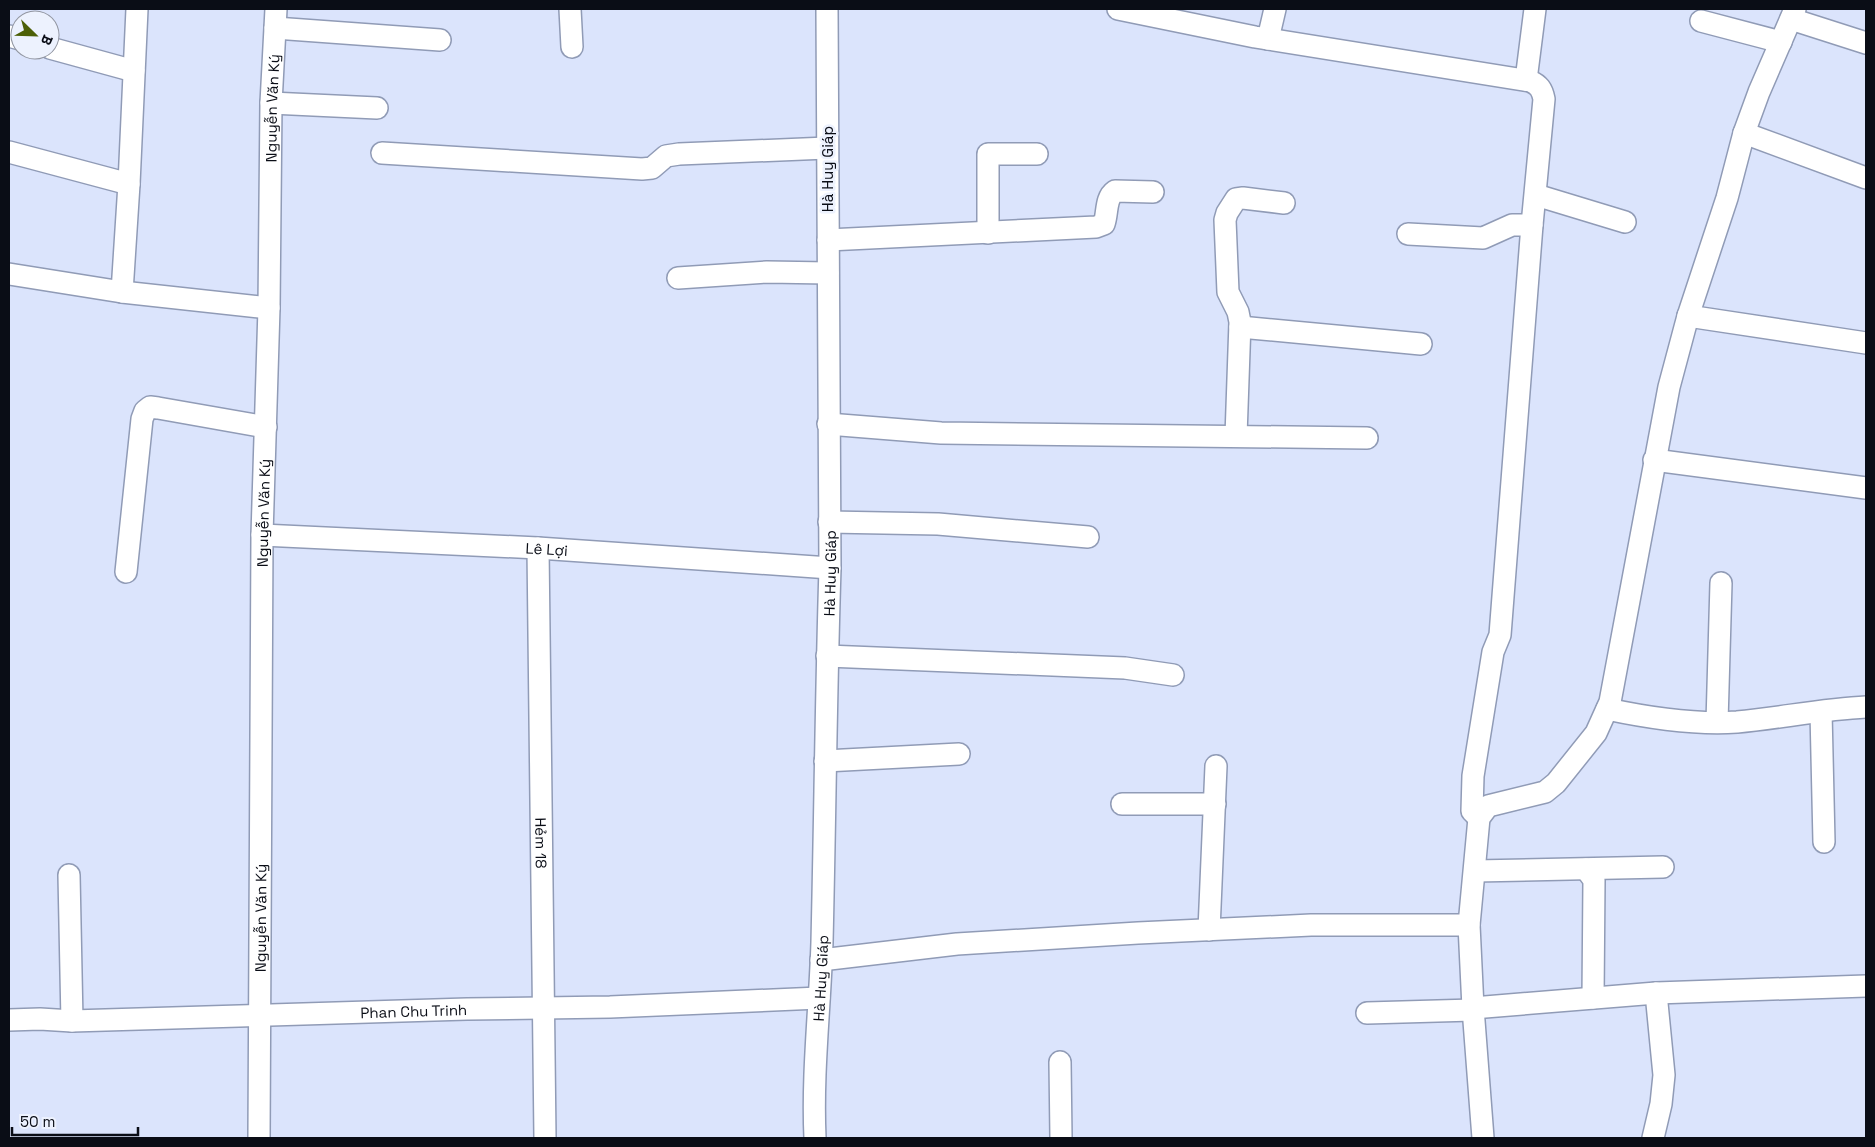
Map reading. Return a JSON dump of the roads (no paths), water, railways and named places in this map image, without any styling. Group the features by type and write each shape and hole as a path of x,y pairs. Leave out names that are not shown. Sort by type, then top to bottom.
{"street":[{"path":"122,292 130,184 137,9"},
{"path":"570,9 572,47"},
{"name":"Hà Huy Giáp","path":"815,1138 813,1096 821,960 830,568 827,9"},
{"path":"1118,9 1268,39 1526,80 1538,85 1543,92 1544,99 1532,225 1500,635 1493,652 1473,776 1472,811 1480,818"},
{"path":"1268,39 1274,9"},
{"path":"1526,80 1535,9"},
{"path":"1483,1138 1473,1009 1469,925 1480,818 1488,806 1545,792 1556,783 1596,733 1607,709 1669,387 1688,316 1727,198 1744,133 1758,92 1793,14 1866,43"},
{"path":"275,19 440,40"},
{"name":"Nguyễn Văn Ký","path":"259,1138 262,535 269,308 271,103 275,19"},
{"path":"1701,21 1781,42"},
{"path":"60,51 134,71"},
{"path":"271,103 377,108"},
{"path":"1744,133 1866,178"},
{"path":"382,153 642,169 652,168 666,156 679,154 827,148"},
{"path":"9,152 130,184"},
{"path":"988,232 988,154 1037,154"},
{"path":"828,240 1096,227 1104,224 1107,217 1108,198 1115,191 1153,192"},
{"path":"1536,195 1625,222"},
{"path":"1236,436 1240,327 1238,312 1229,298 1226,279 1225,220 1227,212 1236,199 1243,198 1284,203"},
{"path":"1408,234 1483,238 1512,225 1532,225"},
{"path":"678,278 767,272 828,273"},
{"path":"9,274 122,292 269,308"},
{"path":"1688,316 1866,344"},
{"path":"1240,327 1422,344"},
{"path":"126,572 142,419 145,411 150,407 158,408 266,427"},
{"path":"828,424 941,433 1367,438"},
{"path":"1654,460 1866,488"},
{"path":"829,522 938,524 1088,537"},
{"name":"Lê Lợi","path":"262,535 538,548 830,568"},
{"name":"Hẻm 18","path":"538,548 545,1138"},
{"path":"1717,722 1721,583"},
{"path":"827,656 1125,668 1173,675"},
{"path":"1607,709 1637,716 1689,722 1735,722 1866,707"},
{"path":"1821,712 1824,842"},
{"path":"825,761 959,754"},
{"path":"1209,930 1216,766"},
{"path":"1122,804 1214,804"},
{"path":"1475,871 1590,874 1663,867"},
{"path":"1590,874 1593,998"},
{"path":"69,875 72,1021"},
{"path":"821,960 957,944 1209,930 1311,925 1469,925"},
{"path":"1367,1013 1473,1009 1656,993 1866,986"},
{"path":"1653,1138 1661,1104 1664,1075 1656,993"},
{"name":"Phan Chu Trinh","path":"9,1020 72,1021 259,1017 468,1009 610,1007 819,998"},
{"path":"1060,1062 1061,1138"}]}
